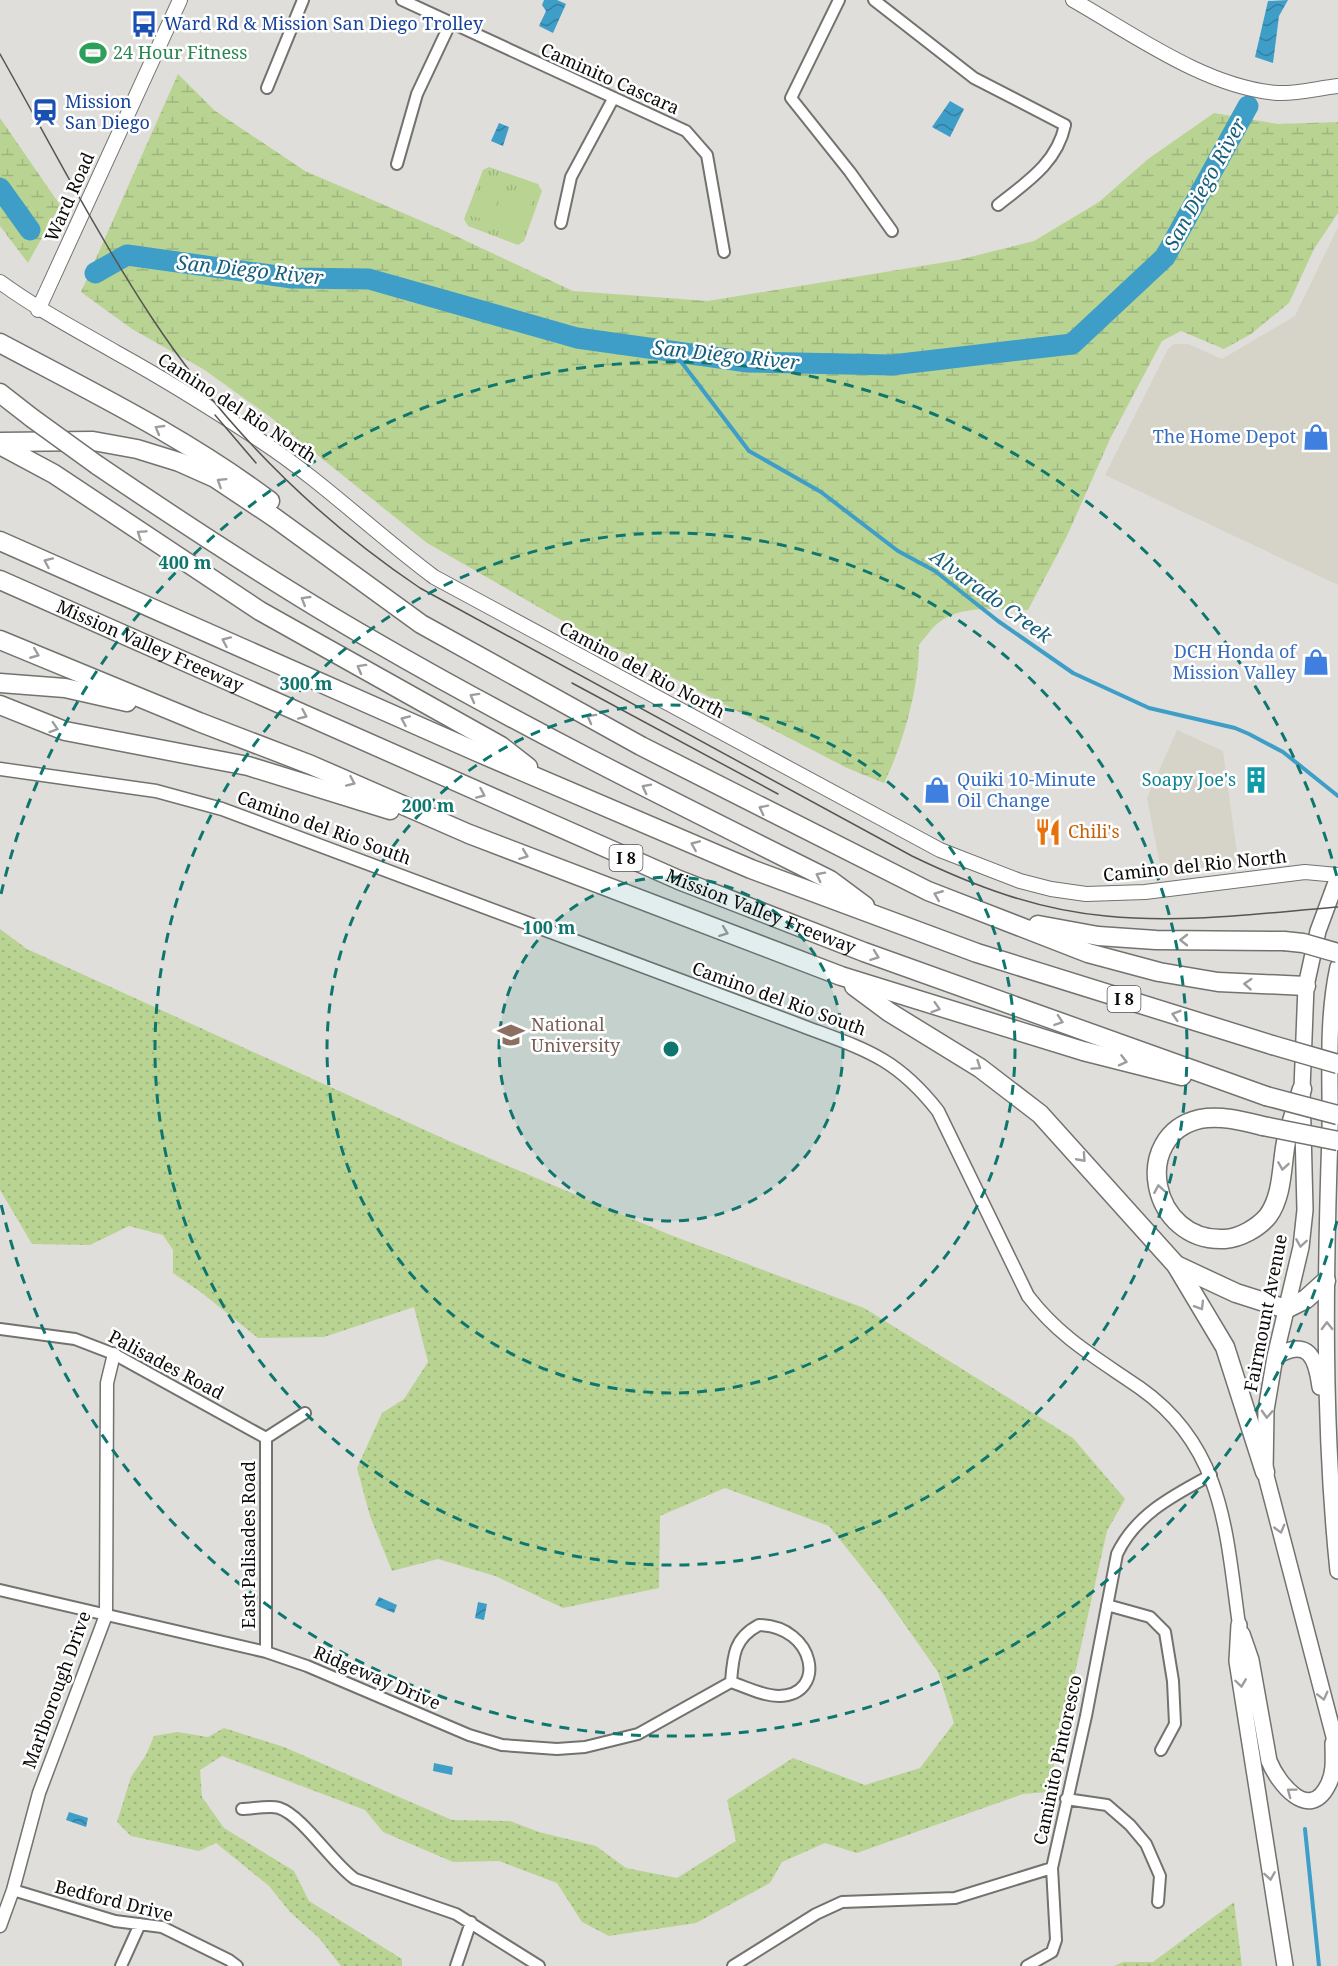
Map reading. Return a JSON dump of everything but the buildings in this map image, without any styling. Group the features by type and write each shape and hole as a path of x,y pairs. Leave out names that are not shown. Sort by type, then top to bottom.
{"highway":[{"path":"0,343 148,422 224,467 431,622 442,634"},
{"path":"0,393 97,465 237,559 371,640 594,762 830,880 886,921"},
{"path":"0,443 93,441 137,448 179,462 225,485 421,624 641,746 928,891 1088,953 1159,972 1218,982 1306,986"},
{"path":"0,443 54,474 260,611 501,746 554,785"},
{"name":"Mission Valley Freeway","path":"0,541 554,785 751,869 977,953 1338,1064"},
{"name":"Mission Valley Freeway","path":"0,580 690,885 864,952 1266,1096 1338,1115"},
{"path":"0,640 198,722 311,765 469,834 841,976 1083,1052 1266,1096"},
{"path":"0,683 65,687 198,722"},
{"path":"0,705 65,731 248,766 469,834"},
{"path":"992,917 1098,936 1156,940 1284,941 1304,943 1338,953"},
{"path":"841,976 889,1012 980,1068 1040,1114 1176,1265 1224,1347 1265,1472"},
{"path":"1302,1089 1287,1138 1274,1204 1268,1216 1246,1233 1230,1238 1212,1239 1196,1236 1182,1228 1166,1210 1158,1191 1158,1165 1168,1141 1187,1124 1200,1119 1220,1117 1263,1126 1338,1142"},
{"path":"1176,1265 1236,1293 1286,1309 1306,1299 1326,1281"}],"main road":[{"name":"Ward Road","path":"38,310 180,0"},
{"path":"1073,0 1190,66 1234,84 1279,93 1338,86"},
{"name":"Camino del Rio North","path":"0,282 38,310 158,377 264,443 306,473 383,539 434,577 940,850 987,870 1051,889 1113,894 1305,872 1338,876"},
{"name":"Fairmount Avenue","path":"1338,876 1318,931 1306,986 1302,1089 1305,1210 1301,1247 1275,1357 1266,1410 1265,1472 1338,1752"},
{"path":"1338,966 1330,1023 1326,1281 1328,1406 1338,1571"},
{"path":"1275,1357 1286,1350 1298,1349 1309,1353 1316,1361 1321,1395 1328,1406"},
{"path":"1239,1625 1251,1659 1269,1761 1281,1784 1299,1798 1311,1800 1321,1795 1328,1785 1333,1761 1332,1731"},
{"path":"1239,1625 1238,1661 1285,1966"}],"street":[{"path":"267,88 303,0"},
{"name":"Caminito Cascara","path":"402,0 613,99 687,131 700,144 706,155 724,252"},
{"path":"839,0 791,98 850,172 892,231"},
{"path":"874,0 974,78 1065,125 1063,134 1046,166 999,205"},
{"path":"398,164 417,94 450,24"},
{"path":"561,224 571,177 613,99"},
{"name":"Camino del Rio South","path":"0,769 156,791 222,809 840,1040 894,1065 917,1085 938,1112 1028,1296 1048,1322 1073,1343 1143,1390 1168,1411 1192,1440 1217,1489 1239,1625"},
{"name":"Palisades Road","path":"0,1329 75,1339 114,1354 266,1438"},
{"name":"Marlborough Drive","path":"0,1926 13,1890 39,1793 106,1615 107,1383 114,1354"},
{"path":"266,1438 305,1413"},
{"name":"East Palisades Road","path":"266,1438 266,1652"},
{"name":"Caminito Pintoresco","path":"733,1966 816,1914 842,1902 955,1898 1052,1869 1086,1716 1117,1554 1125,1538 1163,1501 1211,1475"},
{"name":"Ridgeway Drive","path":"0,1590 266,1652 307,1666 468,1735 502,1744 557,1749 585,1747 638,1734 731,1682"},
{"path":"1107,1605 1150,1617 1165,1632 1173,1681 1175,1724 1161,1750"},
{"path":"759,1625 770,1625 792,1635 802,1643 808,1653 810,1666 807,1678 800,1689 790,1695 769,1695 731,1682 733,1653 738,1641 747,1631 759,1625"},
{"path":"1066,1799 1107,1805 1130,1825 1146,1844 1160,1876 1158,1902"},
{"path":"242,1809 279,1808 305,1828 345,1872 355,1879 456,1914 539,1966"},
{"path":"1027,1966 1052,1952 1056,1940 1052,1869"},
{"name":"Bedford Drive","path":"13,1890 70,1909 162,1927 237,1966"},
{"path":"456,1966 471,1922"},
{"path":"121,1966 140,1924"}],"shaded area":[{"path":"1338,227 1338,585 1105,475 1168,349 1174,344 1188,344 1222,359 1295,316"},
{"path":"1177,730 1223,751 1238,861 1162,875 1147,798"}],"green space":[{"path":"178,74 214,110 305,171 445,231 573,291 708,301 958,260 1034,241 1099,202 1148,159 1214,113 1278,124 1338,122 1338,213 1314,249 1289,303 1251,334 1224,349 1181,331 1162,341 1110,439 1067,536 1028,610 981,609 957,613 937,624 919,645 909,716 884,783 847,768 563,621 427,543 269,416 203,369 132,329 81,292"},
{"path":"0,118 60,205 28,263 0,226"},
{"path":"489,167 538,184 542,191 524,241 518,245 468,226 464,219 483,170"},
{"path":"486,178 504,184 490,222 473,216"},
{"path":"516,188 534,194 520,233 502,227"},
{"path":"0,929 27,949 449,1141 668,1234 864,1308 1073,1438 1125,1499 1107,1531 1048,1792 1023,1794 857,1853 825,1843 782,1862 770,1883 696,1923 609,1936 582,1922 557,1883 499,1861 453,1862 383,1832 365,1810 222,1756 200,1770 202,1797 224,1828 294,1871 309,1901 402,1959 402,1966 341,1966 319,1938 290,1912 269,1886 216,1843 199,1851 131,1836 117,1822 131,1777 146,1755 154,1736 177,1732 208,1737 224,1728 284,1747 452,1820 510,1821 539,1832 596,1846 626,1868 677,1878 736,1841 727,1800 793,1758 865,1785 920,1768 954,1723 938,1672 884,1595 829,1526 725,1488 660,1516 659,1588 563,1608 495,1576 438,1559 392,1571 370,1516 357,1468 382,1413 404,1399 428,1362 414,1307 324,1337 258,1338 173,1273 173,1250 163,1235 129,1226 90,1245 32,1244 0,1190"},
{"path":"1234,1902 1242,1966 1114,1966 1123,1962 1153,1962"}],"water":[{"path":"544,0 557,0 566,4 553,33 539,26 546,11 542,5"},
{"path":"1288,0 1279,16 1273,63 1255,57 1268,1"},
{"path":"950,101 964,109 950,137 932,127"},
{"path":"499,123 509,127 503,146 491,141"},
{"path":"379,1597 397,1605 394,1613 375,1605"},
{"path":"478,1602 487,1604 484,1620 475,1618"},
{"path":"434,1763 453,1767 452,1775 433,1771"},
{"path":"69,1812 88,1818 86,1827 66,1820"}],"waterway":[{"name":"San Diego River","path":"95,273 127,255 292,278 369,279 577,338 748,362 892,365 1072,344 1165,257 1248,106"},
{"name":"San Diego River","path":"0,188 30,230"},
{"name":"Alvarado Creek","path":"673,351 749,451 821,492 898,551 935,571 998,621 1073,673 1149,708 1235,728 1249,734 1283,752 1338,796"},
{"path":"1305,1829 1319,1966"}],"tram line":[{"path":"0,54 91,218 130,283 150,315 207,393 238,430 306,498 343,530 420,588 912,856 982,887 1055,908 1080,913 1135,918 1222,917 1338,907"},
{"path":"215,415 256,463"},
{"path":"572,683 778,794"}],"place":[{"name":"Ward Rd & Mission San Diego Trolley","path":"144,24"},
{"name":"24 Hour Fitness","path":"93,53"},
{"name":"Mission San Diego","path":"45,112"},
{"name":"The Home Depot","path":"1316,437"},
{"name":"DCH Honda of Mission Valley","path":"1316,662"},
{"name":"Soapy Joe's","path":"1256,780"},
{"name":"Quiki 10-Minute Oil Change","path":"937,790"},
{"name":"Chili's","path":"1048,832"},
{"name":"National University","path":"511,1035"}]}
